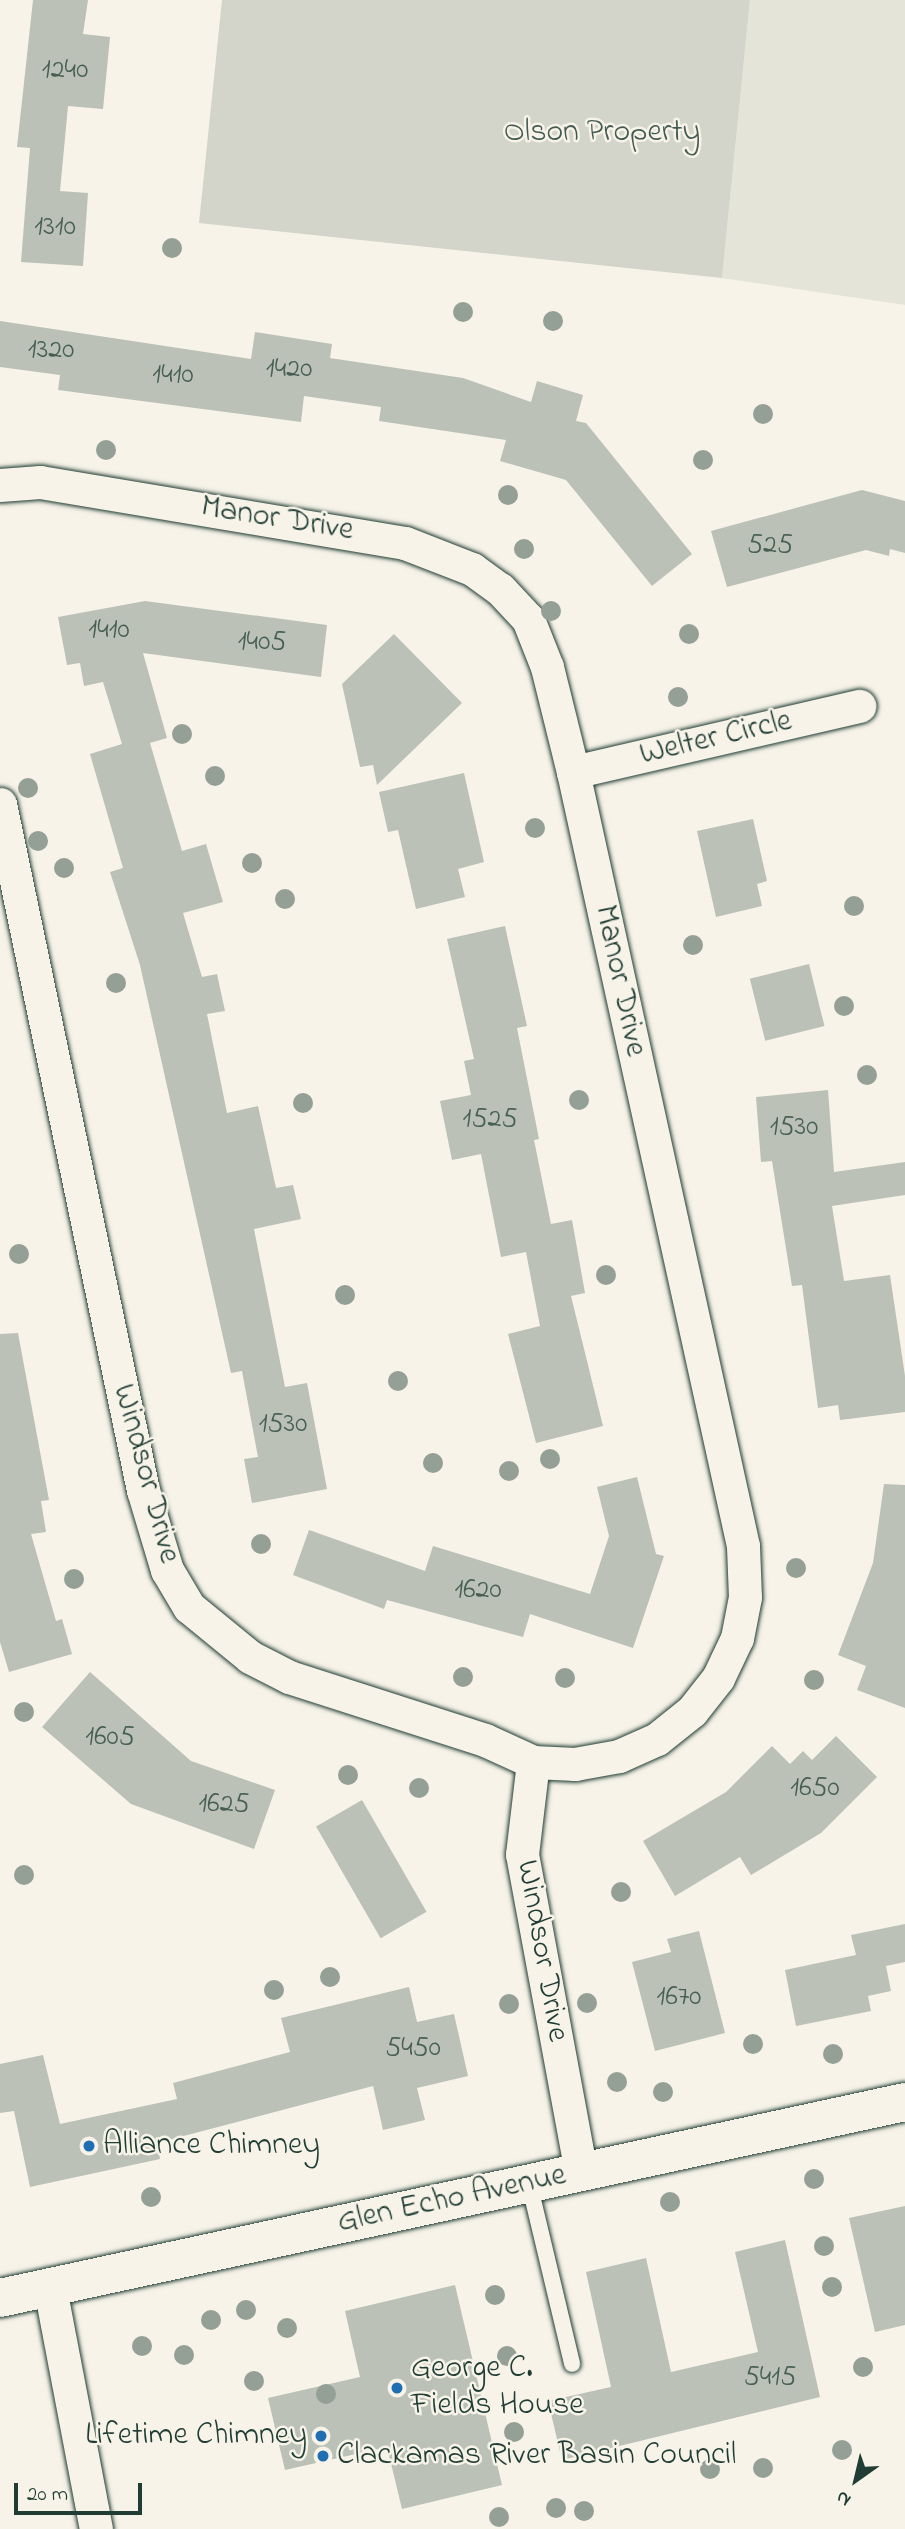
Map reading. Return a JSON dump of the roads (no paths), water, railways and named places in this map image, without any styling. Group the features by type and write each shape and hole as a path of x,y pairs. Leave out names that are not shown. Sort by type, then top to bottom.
{"street":[{"name":"Manor Drive","path":"0,485 40,482 360,532 440,553 472,569 500,589 528,619 547,667 573,772 743,1546 745,1597 737,1638 718,1678 692,1711 657,1739 619,1756 575,1764 533,1762"},
{"name":"Welter Circle","path":"573,772 859,706"},
{"name":"Windsor Drive","path":"0,804 143,1490 167,1570 189,1607 250,1657 289,1677 485,1740 533,1762 522,1854 581,2171"},
{"name":"Glen Echo Avenue","path":"0,2298 905,2102"},
{"path":"50,2288 96,2529"}],"lane":[{"path":"529,2183 572,2364"}],"place":[{"name":"Alliance Chimney","path":"89,2146"},
{"name":"George C. Fields House","path":"397,2388"},
{"name":"Lifetime Chimney","path":"321,2436"},
{"name":"Clackamas River Basin Council","path":"323,2456"}],"park label":[{"name":"Olson Property","path":"602,133"}]}
